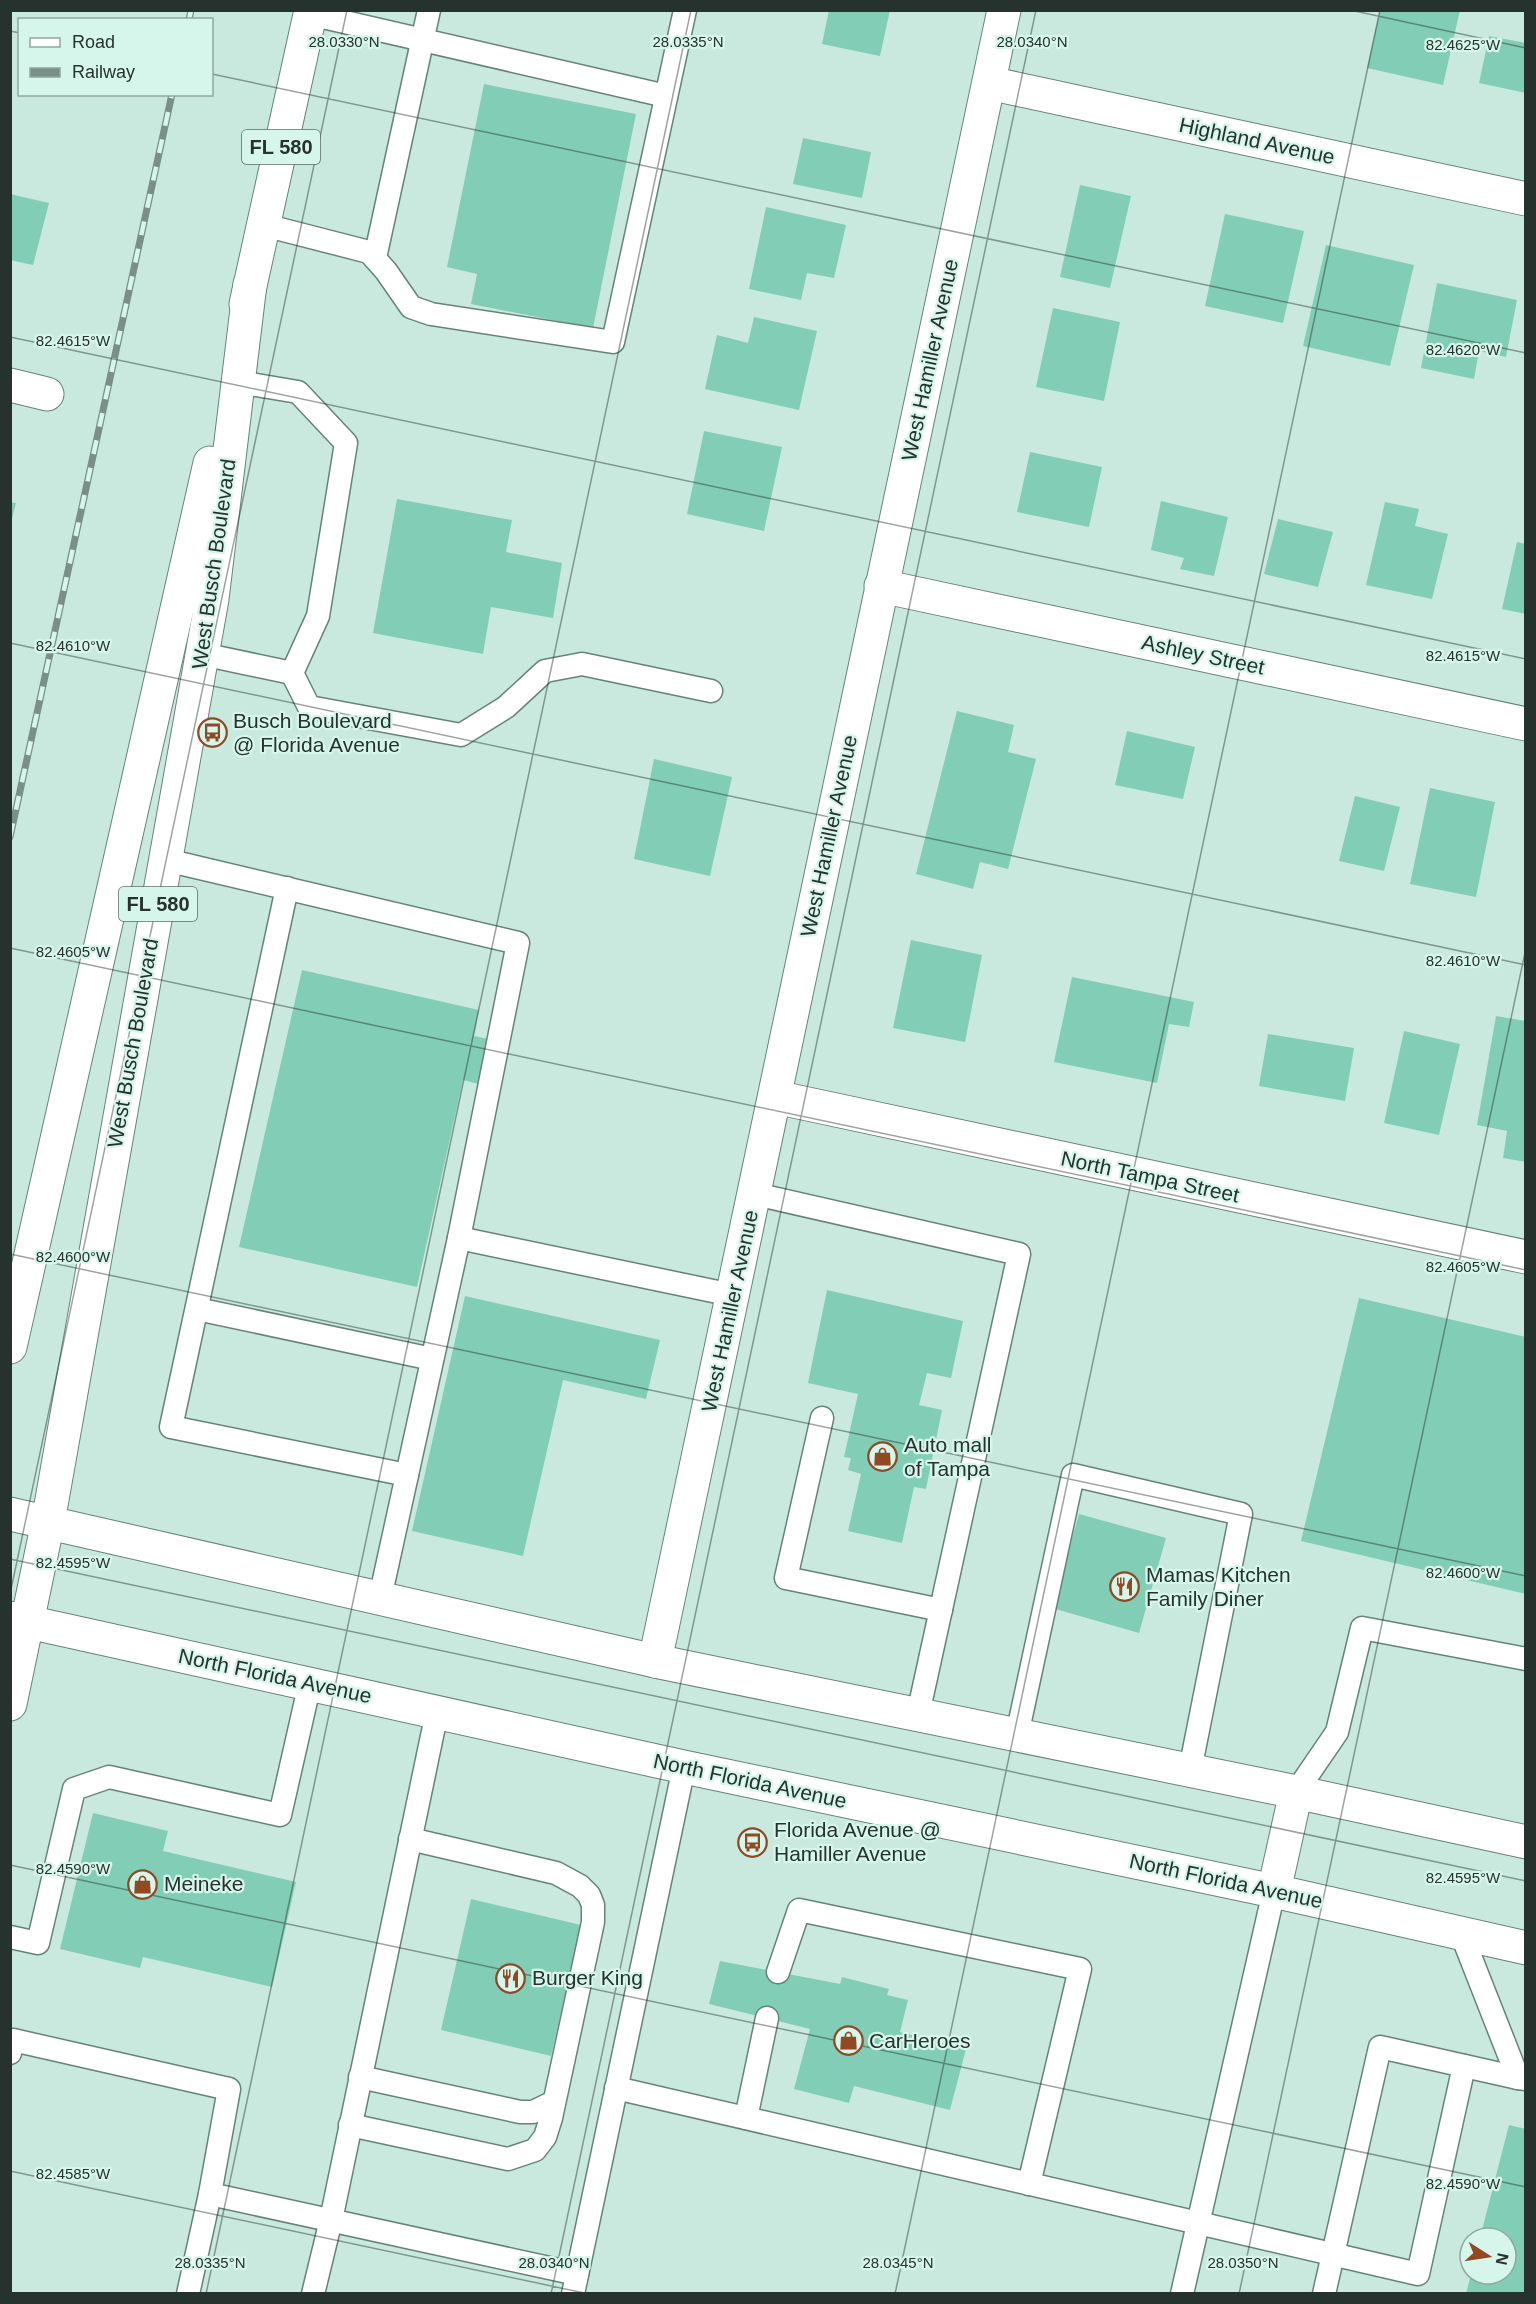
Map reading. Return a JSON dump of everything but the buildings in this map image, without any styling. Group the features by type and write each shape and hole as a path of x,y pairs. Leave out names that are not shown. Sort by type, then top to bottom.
{"main road":[{"name":"West Hamiller Avenue","path":"656,1661 881,586 1005,10"},
{"name":"West Busch Boulevard","path":"10,1347 311,12"},
{"name":"Highland Avenue","path":"989,83 1526,199"},
{"name":"West Busch Boulevard","path":"19,1619 48,1522 212,599 250,284"},
{"path":"10,385 47,394"},
{"name":"Ashley Street","path":"881,586 1526,724"},
{"name":"North Tampa Street","path":"775,1097 1526,1257"},
{"path":"10,1514 656,1661 1296,1792 1526,1842"},
{"name":"North Florida Avenue","path":"19,1619 684,1767 1274,1891 1526,1948"},
{"name":"FL 580","path":"10,1704 19,1619"},
{"path":"1274,1891 1296,1792"}],"lane":[{"path":"375,258 429,10"},
{"path":"264,225 369,252 411,307 431,314 613,342 685,10"},
{"path":"311,12 666,96"},
{"path":"238,382 298,392 346,443 318,616 292,673"},
{"path":"202,654 292,673"},
{"path":"292,673 309,707 461,735 506,707 545,671 582,664 711,691"},
{"path":"166,860 518,943 459,1238 380,1598"},
{"path":"287,888 171,1427 407,1475"},
{"path":"755,1194 1020,1254 918,1714"},
{"path":"459,1238 732,1295"},
{"path":"196,1309 432,1359"},
{"path":"822,1418 786,1578 941,1610"},
{"path":"1017,1735 1073,1475 1240,1514 1190,1770"},
{"path":"1296,1792 1337,1732 1362,1628 1526,1659"},
{"path":"10,1936 38,1943 74,1789 110,1777 280,1815 310,1683"},
{"path":"313,2294 331,2220 437,1712"},
{"path":"210,2194 331,2220 575,2284 684,1767"},
{"path":"350,2125 508,2159 535,2150 545,2137 554,2102 593,1922 592,1905 588,1895 580,1886 556,1873 410,1839"},
{"path":"1182,2294 1274,1891"},
{"path":"778,1972 799,1910 1080,1969 1029,2184"},
{"path":"1461,1933 1522,2079"},
{"path":"746,2118 767,2018"},
{"path":"10,2053 13,2040 229,2089 210,2194 188,2294"},
{"path":"1324,2294 1380,2047 1522,2079"},
{"path":"616,2088 1333,2255 1419,2284 1464,2066"},
{"path":"360,2077 520,2112 533,2112 554,2102"}],"railway":[{"path":"189,18 191,10"},
{"path":"10,837 172,96"}],"place":[{"name":"Busch Boulevard @ Florida Avenue","path":"212,733"},
{"name":"Auto mall of Tampa","path":"883,1457"},
{"name":"Mamas Kitchen Family Diner","path":"1125,1587"},
{"name":"Florida Avenue @ Hamiller Avenue","path":"753,1842"},
{"name":"Meineke","path":"143,1884"},
{"name":"Burger King","path":"511,1978"},
{"name":"CarHeroes","path":"848,2041"}]}
